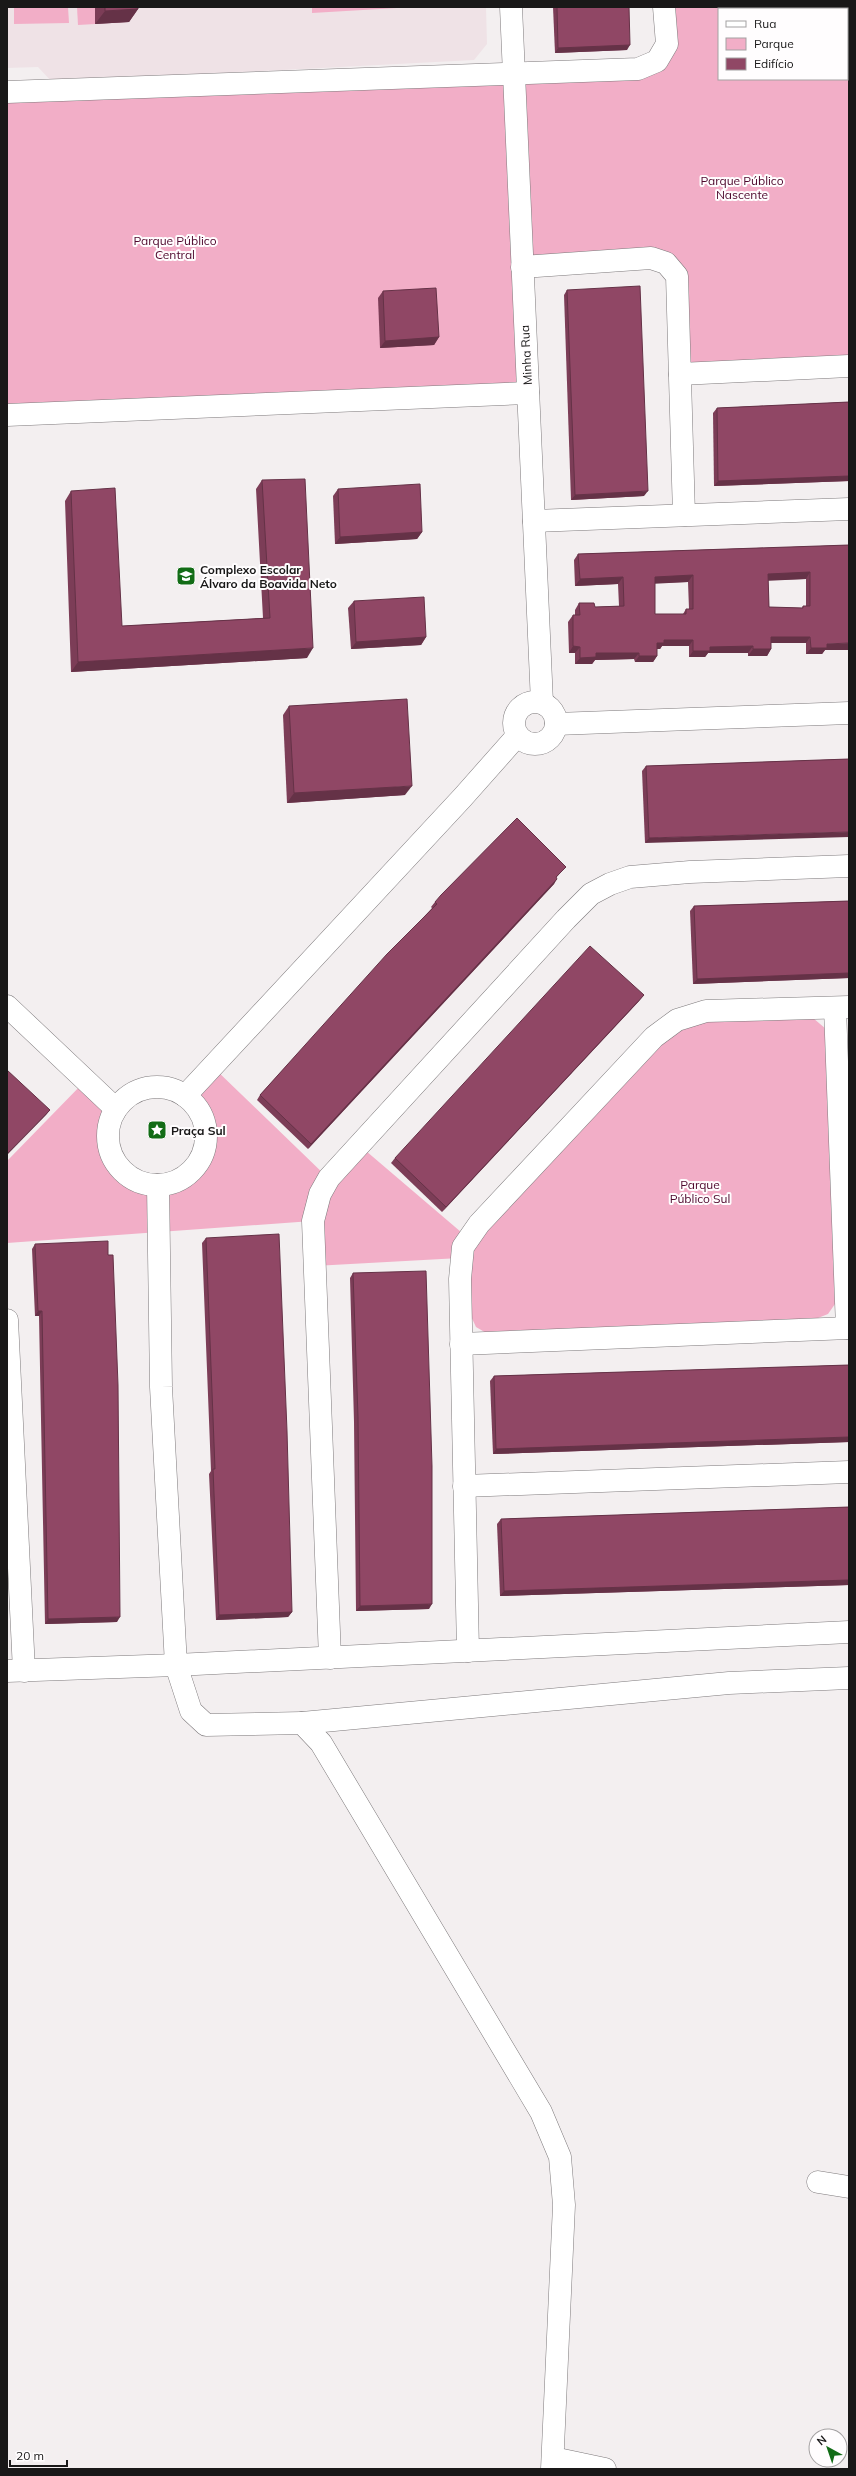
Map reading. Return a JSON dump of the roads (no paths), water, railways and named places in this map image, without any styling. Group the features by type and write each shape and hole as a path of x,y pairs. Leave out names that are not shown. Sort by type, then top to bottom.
{"street":[{"name":"Minha Rua","path":"511,7 542,703"},
{"path":"7,92 638,69 657,62 667,44 664,7"},
{"path":"522,267 651,258 666,263 677,276 684,516"},
{"path":"680,374 849,366"},
{"path":"7,415 528,393"},
{"path":"534,521 849,509"},
{"path":"528,703 542,703 552,711 556,724 552,736 541,744 528,744 517,736 514,723 518,711 528,703"},
{"path":"556,724 849,713"},
{"path":"186,1096 463,797 517,736"},
{"path":"330,1658 313,1221 320,1194 329,1178 561,924 591,894 610,884 630,877 690,872 849,866"},
{"path":"7,1006 116,1109"},
{"path":"461,1344 848,1328 842,1007 706,1012 677,1020 654,1037 479,1224 468,1238 460,1258 461,1344 468,1651"},
{"path":"154,1086 172,1089 186,1096 196,1107 204,1120 206,1136 203,1151 196,1165 185,1176 173,1182 158,1185 144,1183 130,1177 120,1168 112,1154 109,1131 116,1109 127,1098 141,1090 154,1086"},
{"path":"158,1185 161,1387 176,1666 191,1710 206,1725 302,1723 729,1683 849,1678"},
{"path":"7,1320 16,1671 176,1666 849,1632"},
{"path":"464,1486 849,1472"},
{"path":"302,1723 321,1743 541,2112 560,2157 564,2205 553,2464 605,2469"},
{"path":"818,2182 849,2187"}],"place":[{"name":"Complexo Escolar Álvaro da Boavida Neto","path":"186,576"},
{"name":"Praça Sul","path":"157,1130"}],"park label":[{"name":"Parque Público Nascente","path":"742,187"},
{"name":"Parque Público Central","path":"175,247"},
{"name":"Parque Público Sul","path":"700,1191"}]}
